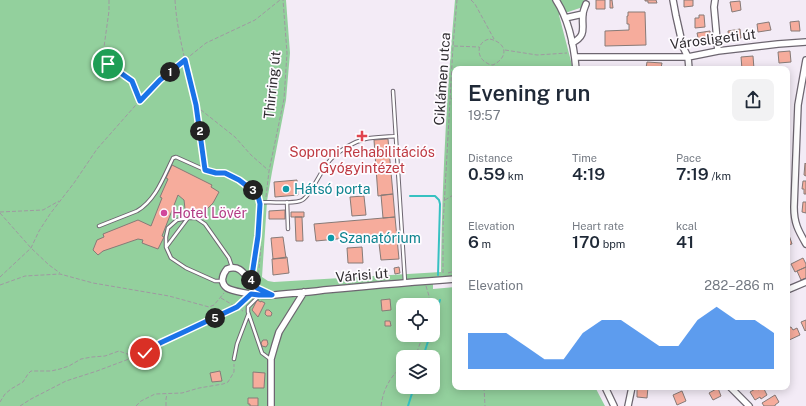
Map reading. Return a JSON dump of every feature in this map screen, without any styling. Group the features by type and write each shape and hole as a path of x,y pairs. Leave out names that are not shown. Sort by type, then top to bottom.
{"street":[{"path":"556,0 565,18 572,43 576,66"},
{"path":"673,0 683,47 688,57 689,66"},
{"path":"715,0 715,29 718,51"},
{"path":"572,43 579,39 582,34 584,25 583,14 586,4"},
{"path":"565,18 583,14"},
{"name":"Városligeti út","path":"575,57 688,57 718,51 806,42"},
{"path":"806,60 798,105 794,207 794,217 797,228 806,244"},
{"path":"222,281 222,276 226,269 232,267 239,269 257,288 272,295"},
{"name":"Várisi út","path":"222,281 228,288 251,294 272,295 452,279"},
{"path":"790,289 806,282"},
{"path":"271,406 271,359 279,332 304,292"},
{"path":"606,390 614,406"},
{"path":"628,406 631,390"},
{"path":"733,390 749,406"}],"lane":[{"path":"393,91 405,283"},
{"path":"259,202 301,201 308,194 320,173 332,158 345,148 364,139 396,136"},
{"path":"99,226 142,208 153,197 173,158 176,156 205,170 216,173 225,173 239,180 258,196 258,236 251,282"},
{"path":"287,202 288,229"},
{"path":"166,247 188,218"},
{"path":"222,281 215,281 186,268 172,258 166,247 168,228 177,220 196,218 204,224 229,258 232,267"},
{"path":"259,295 247,310 262,353 271,359"},
{"path":"234,359 237,344 248,314"}],"path":[{"path":"109,0 104,57 108,64 132,81 140,101"},
{"path":"175,0 176,20 196,105 205,170"},
{"path":"0,277 31,248 42,225 74,183 97,149 160,80 206,43 254,20 280,0"},
{"name":"Thirring út","path":"196,105 235,137 250,156 269,171 284,99 287,53 283,0"},
{"name":"Ciklámen utca","path":"452,272 443,275 443,226 457,0"},
{"path":"471,0 475,4 494,40"},
{"path":"490,39 501,44 504,53 502,58 493,66 487,64 481,57 479,47 485,40 490,39"},
{"path":"453,46 479,47"},
{"path":"504,50 538,55 568,53"},
{"path":"444,200 452,196"},
{"path":"0,212 43,210 60,200"},
{"path":"0,212 31,248 60,274"},
{"path":"0,285 26,276 60,274 93,283 168,296 209,307 214,305 221,298 248,314"},
{"path":"426,284 429,298"},
{"path":"20,406 66,381 145,353 160,343 237,307 251,294"},
{"path":"0,402 11,389 23,382 31,371 50,371 60,369 81,359 104,356 119,351 133,357"},
{"path":"136,406 141,401 155,394 182,393 228,382 234,372 234,359"},
{"path":"381,406 386,386 396,373"},
{"path":"484,390 485,406"},
{"path":"166,406 168,394"}],"green space":[{"path":"0,0 286,0 290,53 286,100 267,201 262,277 268,281 274,282 441,272 445,136 455,0 584,0 583,7 559,15 572,66 452,66 452,280 433,282 433,289 452,287 452,390 597,390 605,406 0,406"}],"building":[{"path":"596,0 605,0 605,9 596,9"},
{"path":"610,0 612,0 613,8 610,8"},
{"path":"645,0 656,0 657,3 648,3 648,1"},
{"path":"684,0 693,0 693,6 684,7"},
{"path":"740,1 741,10 732,12 730,2"},
{"path":"628,12 645,12 646,45 605,46 605,31 629,30 629,24 627,24"},
{"path":"699,15 704,15 705,27 695,28 695,18 699,18"},
{"path":"799,21 800,31 791,31 790,22"},
{"path":"769,22 771,30 758,32 757,24"},
{"path":"740,29 741,38 729,39 728,31"},
{"path":"710,31 711,40 707,41 708,43 703,43 703,41 699,42 697,33"},
{"path":"790,51 791,62 779,63 778,52"},
{"path":"753,56 754,66 742,66 741,57"},
{"path":"647,62 662,63 661,66 646,66"},
{"name":"Szanatórium","path":"388,139 393,194 378,196 374,140"},
{"path":"805,163 806,164 806,176 804,175"},
{"name":"Hotel Lövér","path":"172,165 212,185 211,187 219,192 213,203 200,216 185,209 184,200 178,195 162,236 164,237 158,249 142,243 143,240 138,239 103,251 98,255 93,250 97,240 104,237 103,234 138,220 151,226 162,198 160,197 168,179 166,178"},
{"name":"Hátsó porta","path":"297,180 298,195 275,197 274,182"},
{"path":"803,181 806,181 806,194 804,194 804,189 802,189"},
{"name":"Szanatórium","path":"393,194 395,217 383,218 381,195"},
{"path":"364,196 366,215 352,216 350,197"},
{"path":"803,202 806,202 806,213 802,212"},
{"path":"285,210 285,219 269,219 269,211"},
{"path":"291,212 304,212 304,217 291,217"},
{"path":"295,217 302,217 303,241 296,241"},
{"name":"Szanatórium","path":"395,217 399,259 381,260 378,235 316,241 314,224"},
{"path":"283,237 286,258 273,259 271,238"},
{"path":"362,247 363,263 348,263 347,248"},
{"path":"287,257 289,273 273,275 272,259"},
{"path":"803,258 806,267 795,272 791,264"},
{"path":"399,267 400,273 395,274 394,268"},
{"path":"806,267 806,278 801,280 797,271"},
{"path":"390,299 391,310 382,311 381,300"},
{"path":"257,300 265,303 258,317 252,310"},
{"path":"266,310 269,310 272,313 271,316 267,316 265,314"},
{"path":"806,320 806,330 805,331 801,322"},
{"path":"385,321 390,321 391,326 385,326"},
{"path":"790,327 793,330 797,328 800,335 790,340"},
{"path":"263,340 267,340 268,344 266,347 262,346 261,343"},
{"path":"220,371 222,381 212,382 210,373"},
{"path":"253,372 265,373 264,388 253,388"},
{"path":"637,390 648,390 647,398 637,397"},
{"path":"714,390 719,390 721,396 713,400 709,393"},
{"path":"754,390 764,390 767,395 761,399 760,397 755,400 750,392"},
{"path":"682,391 686,401 677,405 673,395"},
{"path":"775,395 779,402 775,406 764,406 762,403"},
{"path":"248,398 258,398 258,406 250,406 250,404 248,404"}],"waterway":[{"path":"410,196 435,196 439,200 438,275"},
{"path":"425,350 428,342"},
{"path":"408,406 412,394"}],"place":[{"name":"Soproni Rehabilitációs Gyógyintézet","path":"362,136"},
{"name":"Hátsó porta","path":"286,189"},
{"name":"Hotel Lövér","path":"164,213"},
{"name":"Szanatórium","path":"331,238"}],"route":[{"path":"108,64 132,81 140,101 160,80 185,60 196,105 205,170 216,173 225,173 248,186 258,196 260,204 258,236 251,282 263,292 272,295 265,296 251,294 237,307 160,343 145,353"}]}
